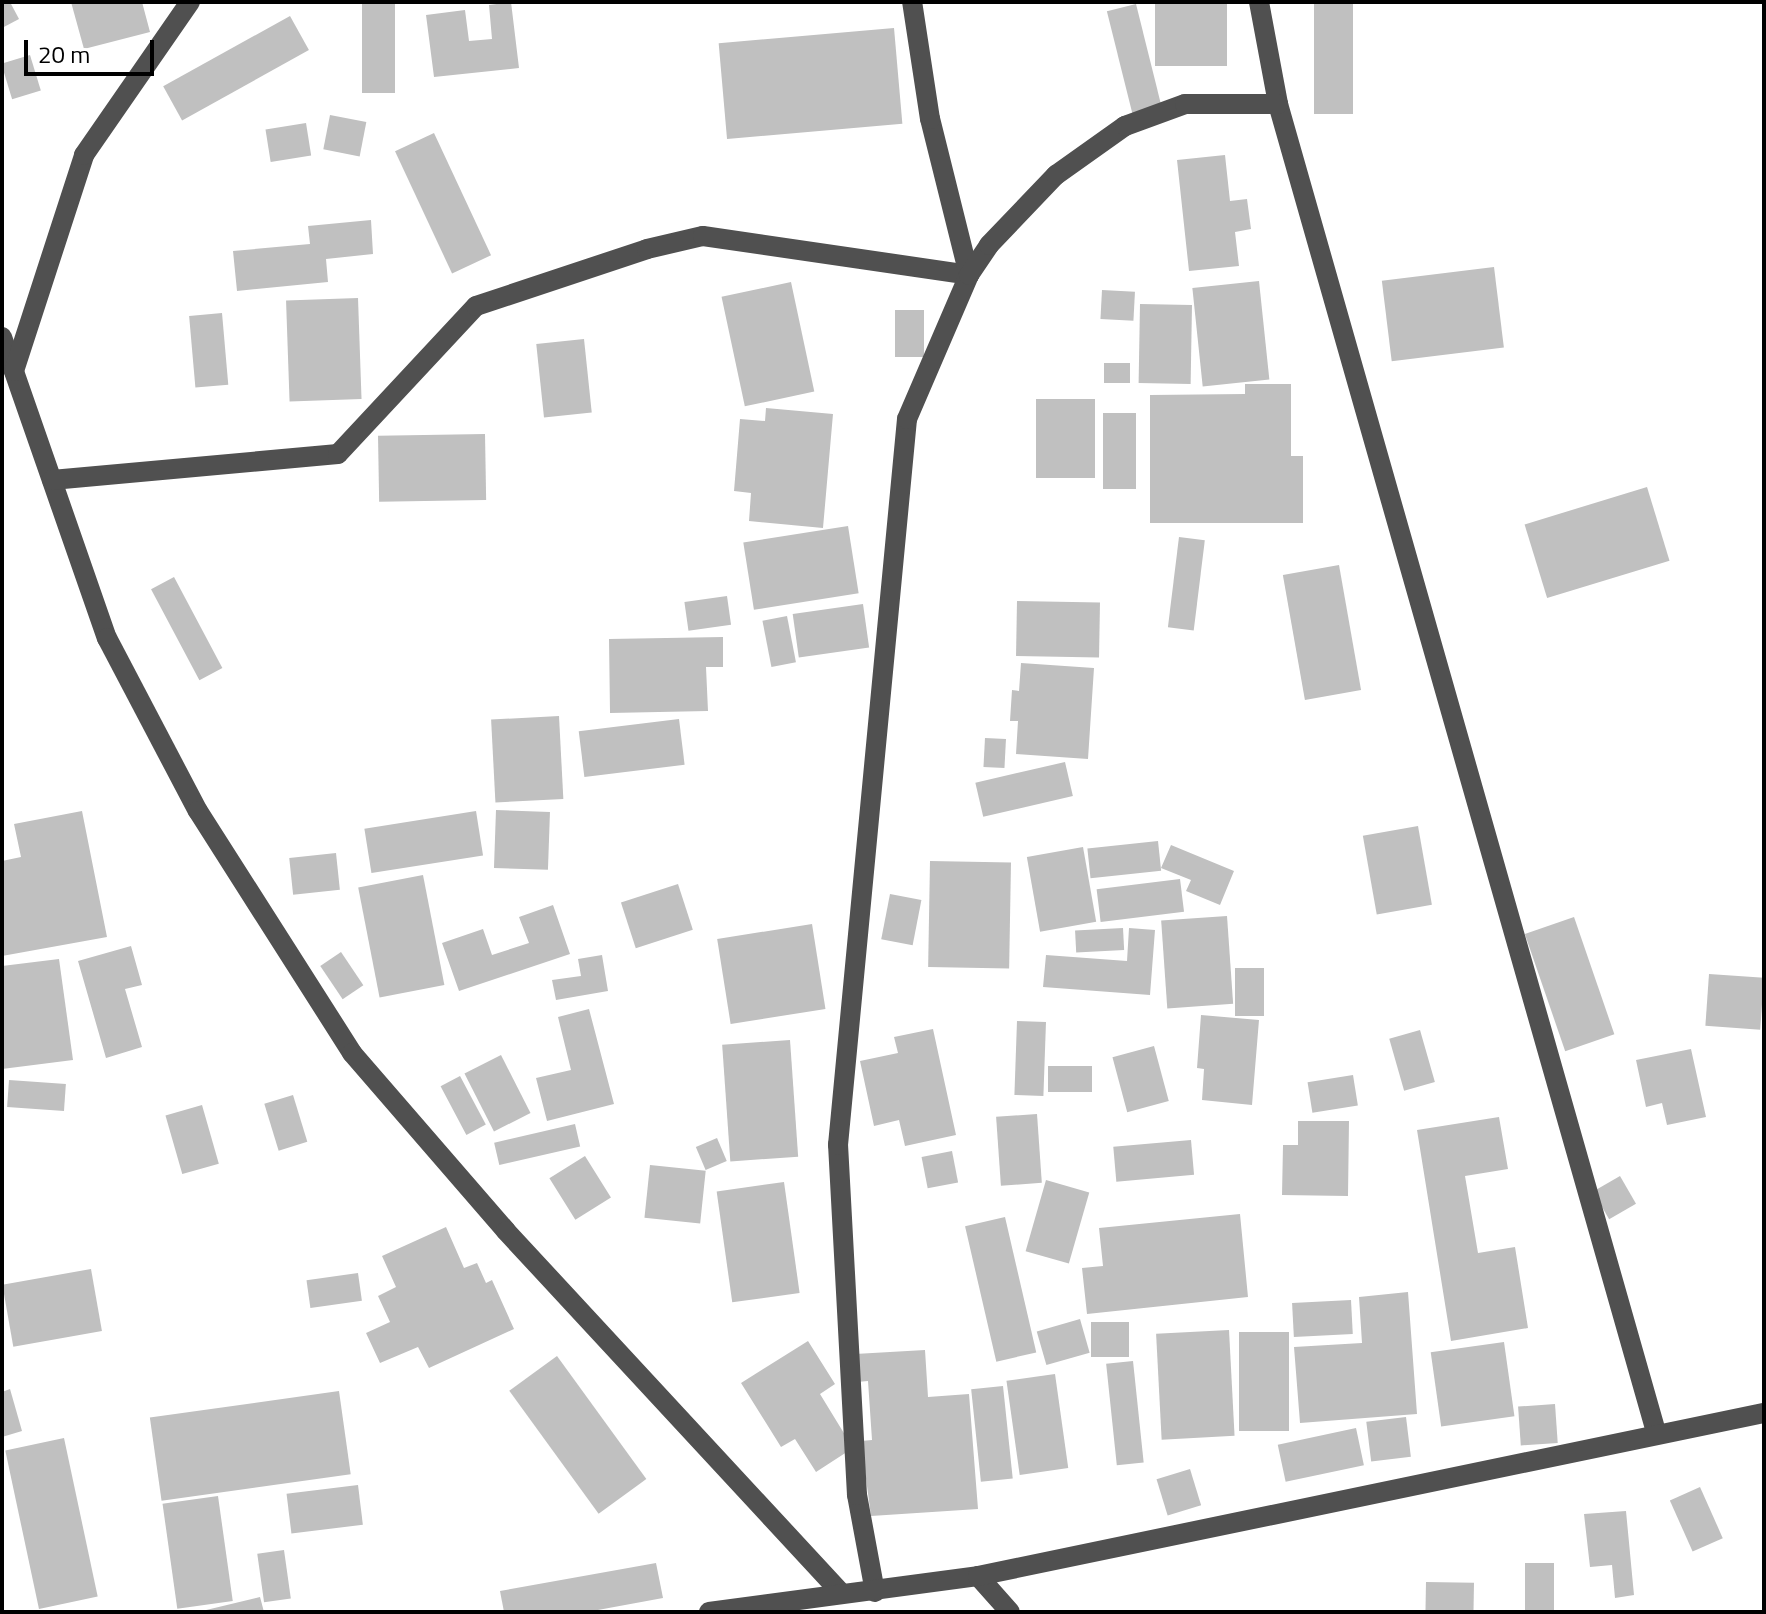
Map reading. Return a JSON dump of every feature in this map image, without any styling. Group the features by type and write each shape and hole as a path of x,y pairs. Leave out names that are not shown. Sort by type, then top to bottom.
{"street":[{"path":"14,371 84,155 190,2"},
{"path":"912,2 930,119 969,275"},
{"path":"1259,2 1278,104 1656,1432"},
{"path":"875,1592 857,1495 838,1145 907,419 969,275 989,245 1056,175 1125,126 1185,104 1278,104"},
{"path":"52,480 338,454 476,306 647,249 703,236 969,275"},
{"path":"2,337 121,665 198,811 352,1053 506,1231 840,1592"},
{"path":"709,1612 840,1592 875,1592 978,1576 1656,1432 1764,1413"},
{"path":"978,1576 1010,1612"}],"building":[{"path":"2,2 10,2 19,19 2,28"},
{"path":"71,2 142,2 150,32 84,49"},
{"path":"362,2 395,2 395,93 362,93"},
{"path":"511,2 519,68 434,77 426,15 465,10 469,41 492,39 489,5"},
{"path":"1155,2 1227,2 1227,66 1155,66"},
{"path":"1314,2 1353,2 1353,114 1314,114"},
{"path":"1136,4 1161,106 1132,113 1107,11"},
{"path":"290,16 309,50 182,120 163,86"},
{"path":"894,28 902,124 727,139 719,43"},
{"path":"30,55 41,90 12,99 2,64"},
{"path":"330,115 366,122 360,156 323,149"},
{"path":"306,123 311,156 271,162 266,129"},
{"path":"434,133 491,255 452,274 395,151"},
{"path":"1225,155 1230,201 1247,199 1251,229 1235,232 1239,266 1189,271 1177,160"},
{"path":"371,220 373,254 326,259 328,282 237,291 233,251 310,244 308,226"},
{"path":"1494,267 1504,347 1392,361 1382,281"},
{"path":"1259,281 1269,379 1203,386 1192,288"},
{"path":"791,282 814,392 745,406 722,297"},
{"path":"1102,290 1135,292 1133,321 1100,319"},
{"path":"358,298 362,399 290,401 286,301"},
{"path":"1140,304 1192,305 1191,384 1139,383"},
{"path":"895,310 924,310 924,357 895,357"},
{"path":"222,313 228,385 195,388 189,316"},
{"path":"584,339 592,413 544,418 536,344"},
{"path":"1104,363 1130,363 1130,383 1104,383"},
{"path":"1245,384 1291,384 1291,456 1303,456 1303,523 1150,523 1150,395 1245,394"},
{"path":"1036,399 1095,399 1095,478 1036,478"},
{"path":"766,408 833,414 823,528 749,521 751,493 734,491 740,419 765,421"},
{"path":"1103,413 1136,413 1136,489 1103,489"},
{"path":"485,434 486,500 379,502 378,436"},
{"path":"1647,487 1670,561 1547,598 1525,524"},
{"path":"848,526 859,593 754,610 743,543"},
{"path":"1179,537 1205,540 1194,630 1168,627"},
{"path":"1339,565 1361,690 1305,700 1283,575"},
{"path":"174,577 222,668 199,680 151,589"},
{"path":"727,596 731,625 688,631 684,602"},
{"path":"1017,601 1100,602 1099,657 1016,656"},
{"path":"863,604 869,648 799,657 793,614"},
{"path":"787,616 796,662 771,667 762,621"},
{"path":"723,637 723,667 706,667 708,711 610,713 609,639"},
{"path":"1021,663 1094,668 1088,759 1016,754 1018,721 1010,721 1012,690 1019,691"},
{"path":"559,716 563,799 495,802 491,720"},
{"path":"679,719 685,765 584,777 579,731"},
{"path":"985,738 1006,739 1004,768 983,767"},
{"path":"1065,762 1073,796 983,817 975,783"},
{"path":"496,810 550,812 548,870 494,868"},
{"path":"82,811 107,937 2,956 2,861 21,857 14,824"},
{"path":"476,811 483,855 371,873 364,829"},
{"path":"1418,826 1432,905 1377,915 1363,836"},
{"path":"1158,841 1161,871 1091,878 1087,848"},
{"path":"1171,845 1234,871 1220,905 1186,891 1191,880 1161,868"},
{"path":"1083,847 1096,922 1040,932 1027,857"},
{"path":"336,853 340,890 293,895 289,858"},
{"path":"930,861 1011,862 1009,968 928,967"},
{"path":"423,875 444,985 380,998 358,888"},
{"path":"1180,879 1184,912 1101,922 1097,889"},
{"path":"678,884 693,930 636,948 621,903"},
{"path":"890,894 921,900 913,945 881,939"},
{"path":"553,905 570,954 459,991 442,943 483,929 492,955 529,943 519,917"},
{"path":"1227,916 1233,1004 1167,1008 1161,921"},
{"path":"1574,917 1614,1034 1565,1051 1525,934"},
{"path":"812,924 825,1009 731,1024 717,939"},
{"path":"1123,928 1124,950 1076,952 1075,931"},
{"path":"1129,928 1155,930 1150,995 1043,987 1046,955 1127,961"},
{"path":"131,946 142,985 125,989 142,1047 106,1058 78,961"},
{"path":"341,952 363,985 343,999 320,966"},
{"path":"602,955 608,991 556,1000 552,980 581,976 578,959"},
{"path":"59,959 73,1060 2,1069 2,966"},
{"path":"1235,968 1264,968 1264,1016 1235,1016"},
{"path":"1709,974 1764,978 1760,1030 1705,1026"},
{"path":"589,1009 614,1104 547,1121 536,1078 571,1070 558,1017"},
{"path":"1201,1015 1259,1020 1252,1105 1202,1100 1204,1069 1197,1068"},
{"path":"1017,1021 1046,1022 1043,1096 1014,1095"},
{"path":"933,1029 956,1135 905,1146 899,1120 874,1126 860,1061 898,1053 894,1037"},
{"path":"1420,1030 1435,1082 1404,1091 1389,1039"},
{"path":"790,1040 798,1157 730,1161 722,1045"},
{"path":"1154,1046 1169,1101 1127,1112 1112,1057"},
{"path":"1691,1049 1706,1117 1667,1125 1662,1103 1646,1107 1636,1060"},
{"path":"501,1055 531,1113 494,1132 464,1074"},
{"path":"1048,1066 1092,1066 1092,1092 1048,1092"},
{"path":"1353,1075 1358,1106 1312,1113 1308,1082"},
{"path":"460,1076 486,1125 466,1135 441,1086"},
{"path":"9,1080 66,1084 64,1111 7,1107"},
{"path":"293,1095 307,1142 279,1151 264,1104"},
{"path":"202,1105 219,1164 182,1174 165,1115"},
{"path":"1037,1114 1042,1183 1001,1186 996,1117"},
{"path":"1499,1117 1508,1169 1465,1176 1478,1253 1515,1247 1528,1328 1451,1341 1417,1130"},
{"path":"1298,1121 1349,1121 1348,1196 1282,1195 1283,1145 1298,1145"},
{"path":"575,1124 580,1146 499,1165 494,1143"},
{"path":"717,1138 727,1161 706,1170 696,1147"},
{"path":"1191,1140 1194,1175 1116,1182 1113,1147"},
{"path":"952,1151 958,1182 928,1188 922,1157"},
{"path":"585,1156 611,1198 575,1220 549,1178"},
{"path":"650,1165 706,1171 700,1224 644,1218"},
{"path":"1620,1176 1636,1204 1609,1219 1593,1192"},
{"path":"1046,1180 1089,1192 1069,1264 1026,1251"},
{"path":"784,1182 800,1293 732,1302 717,1191"},
{"path":"1240,1214 1248,1297 1087,1314 1082,1268 1103,1266 1099,1228"},
{"path":"1005,1217 1036,1352 996,1362 965,1226"},
{"path":"446,1227 464,1268 477,1263 486,1283 492,1280 514,1329 429,1368 418,1347 380,1363 366,1333 390,1322 378,1296 396,1287 382,1256"},
{"path":"91,1269 102,1331 13,1347 2,1285"},
{"path":"358,1273 362,1301 310,1308 307,1280"},
{"path":"1408,1292 1417,1414 1300,1423 1294,1347 1362,1343 1359,1297"},
{"path":"1351,1300 1353,1334 1294,1337 1292,1303"},
{"path":"1080,1319 1090,1353 1046,1365 1037,1331"},
{"path":"1091,1322 1129,1322 1129,1357 1091,1357"},
{"path":"1229,1330 1235,1436 1162,1440 1156,1334"},
{"path":"1239,1332 1289,1332 1289,1431 1239,1431"},
{"path":"808,1341 835,1384 820,1394 853,1448 816,1472 795,1439 781,1447 741,1383"},
{"path":"1504,1342 1514,1416 1441,1427 1431,1352"},
{"path":"925,1350 928,1397 969,1394 978,1509 871,1516 861,1441 872,1440 868,1381 857,1382 855,1354"},
{"path":"557,1356 646,1479 599,1514 509,1391"},
{"path":"1133,1361 1144,1462 1117,1465 1106,1364"},
{"path":"1055,1374 1068,1468 1020,1475 1006,1381"},
{"path":"1003,1386 1013,1478 981,1482 971,1389"},
{"path":"10,1389 22,1431 2,1437 2,1392"},
{"path":"339,1391 351,1474 162,1501 150,1418"},
{"path":"1555,1404 1558,1443 1521,1445 1518,1407"},
{"path":"1406,1417 1411,1457 1371,1462 1366,1422"},
{"path":"1356,1428 1364,1465 1286,1482 1278,1445"},
{"path":"64,1438 98,1596 39,1609 5,1450"},
{"path":"1190,1469 1201,1505 1168,1516 1157,1479"},
{"path":"358,1485 363,1525 291,1533 287,1494"},
{"path":"1700,1487 1723,1538 1693,1552 1670,1500"},
{"path":"218,1496 233,1601 177,1609 163,1504"},
{"path":"1626,1511 1634,1595 1615,1598 1612,1565 1590,1567 1584,1514"},
{"path":"284,1550 291,1599 264,1602 257,1554"},
{"path":"656,1563 663,1598 587,1612 504,1612 500,1591"},
{"path":"1525,1563 1554,1563 1554,1612 1525,1612"},
{"path":"1426,1582 1474,1583 1473,1612 1425,1612"},
{"path":"260,1597 264,1612 202,1612 202,1611"}]}
